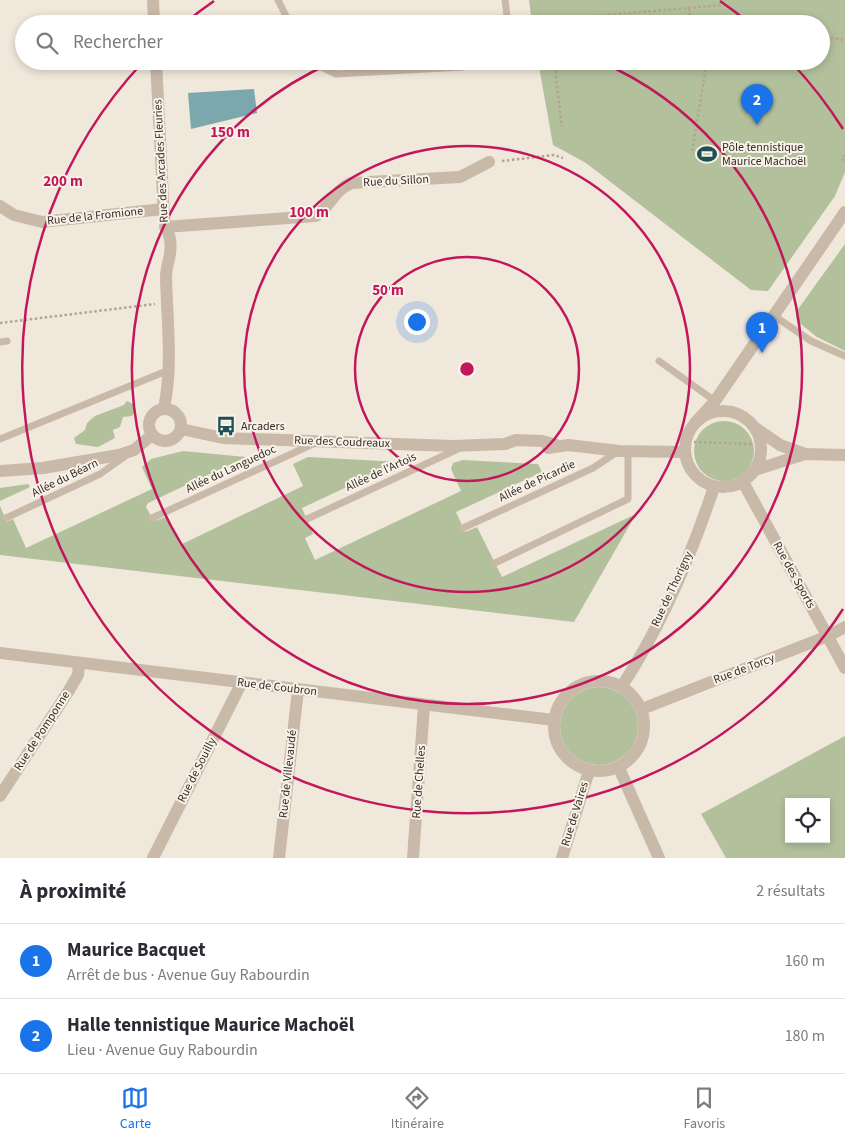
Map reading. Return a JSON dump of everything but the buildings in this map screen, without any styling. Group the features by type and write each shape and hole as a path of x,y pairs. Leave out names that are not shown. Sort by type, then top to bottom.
{"street":[{"path":"153,0 154,15"},
{"name":"Rue des Arcades Fleuries","path":"156,70 165,227 170,239 171,259 166,274 169,370 164,408"},
{"name":"Rue du Sillon","path":"165,227 316,216 325,210 339,189 351,183 460,177 489,162"},
{"name":"Rue de la Fromione","path":"0,206 14,215 42,222 164,209"},
{"path":"756,431 761,453 755,470 743,482 734,486 714,487 703,482 693,474 687,464 684,452 686,438 695,423 715,401 845,212"},
{"path":"715,401 741,416 756,431 780,446 804,454 845,455"},
{"path":"164,408 178,414 181,429 171,440 161,440 152,435 148,426 151,416 164,408"},
{"path":"695,423 705,415 717,411 741,416"},
{"name":"Rue des Coudreaux","path":"181,429 223,438 465,445 504,444 516,440 542,441 556,445 585,446 623,451 684,452"},
{"path":"0,471 17,468 43,468 130,452 152,435"},
{"path":"755,470 804,454"},
{"name":"Rue des Sports","path":"743,482 845,668"},
{"name":"Rue de Thorigny","path":"622,686 634,668 681,574 714,487"},
{"name":"Rue de Torcy","path":"642,709 828,636 845,627"},
{"name":"Rue de Coubron","path":"0,653 424,706 554,720"},
{"name":"Rue de Pomponne","path":"0,796 68,692 78,675 79,663"},
{"path":"593,681 608,681 622,686 634,696 642,709 644,729 639,749 630,760 619,768 604,772 589,771 576,766 558,746 554,733 554,720 558,706 567,694 579,685 593,681"},
{"name":"Rue de Souilly","path":"153,858 242,682"},
{"name":"Rue de Villevaudé","path":"279,858 298,690"},
{"name":"Rue de Chelles","path":"413,858 424,706"},
{"path":"619,768 659,858"},
{"name":"Rue de Vaires","path":"562,858 589,771"}],"lane":[{"path":"278,0 286,15"},
{"path":"505,0 507,15"},
{"path":"327,70 336,74 409,70"},
{"path":"773,315 812,341 845,356"},
{"path":"660,361 715,401"},
{"path":"0,439 169,370"},
{"name":"Allée du Languedoc","path":"152,518 319,441"},
{"name":"Allée de l'Artois","path":"307,519 465,445"},
{"path":"495,562 628,499 623,451"},
{"name":"Allée de Picardie","path":"463,528 593,468 623,451"},
{"name":"Allée du Béarn","path":"6,518 100,474 130,452"}],"path":[{"path":"607,15 723,5"},
{"path":"689,8 690,15"},
{"path":"830,38 845,40"},
{"path":"555,70 562,127"},
{"path":"692,151 706,70"},
{"path":"489,162 554,155 563,158"},
{"path":"845,155 842,159 845,161"},
{"path":"0,323 159,304"},
{"path":"686,438 695,443 753,444 756,431"}],"green space":[{"name":"Pôle tennistique Maurice Machoël","path":"529,0 845,0 845,172 835,196 768,291 751,290 586,163 553,145 540,70 830,70 830,15 531,15"},
{"path":"845,244 845,351 817,337 797,321 796,312"},
{"path":"127,401 133,404 135,411 132,416 123,417 120,427 113,430 115,438 98,447 76,444 74,438 85,430 87,423 95,416 124,405"},
{"path":"718,421 730,421 741,426 749,434 754,445 752,463 741,476 730,481 718,481 707,476 699,468 694,457 694,445 699,434 707,426"},
{"path":"183,451 246,457 148,503 146,507 154,521 166,517 180,545 303,486 293,464 308,457 400,462 302,508 313,534 305,538 315,560 461,491 451,469 453,463 463,460 538,464 542,472 456,512 465,532 477,527 502,577 636,514 574,622 0,555 0,506 7,522 13,519 26,548 152,489 142,467 151,459"},
{"path":"28,484 30,487 0,501 0,488"},
{"path":"591,687 607,687 621,693 632,704 638,718 638,734 632,748 621,759 607,765 591,765 577,759 566,748 560,734 560,718 566,704 577,693"},
{"path":"845,736 845,858 726,858 701,814"}],"water":[{"path":"254,89 257,113 191,129 188,93"}],"place":[{"name":"Halle tennistique Maurice Machoël","path":"757,125"},
{"name":"Pôle tennistique Maurice Machoël","path":"707,154"},
{"name":"Maurice Bacquet","path":"762,353"},
{"name":"Arcaders","path":"226,426"}]}
